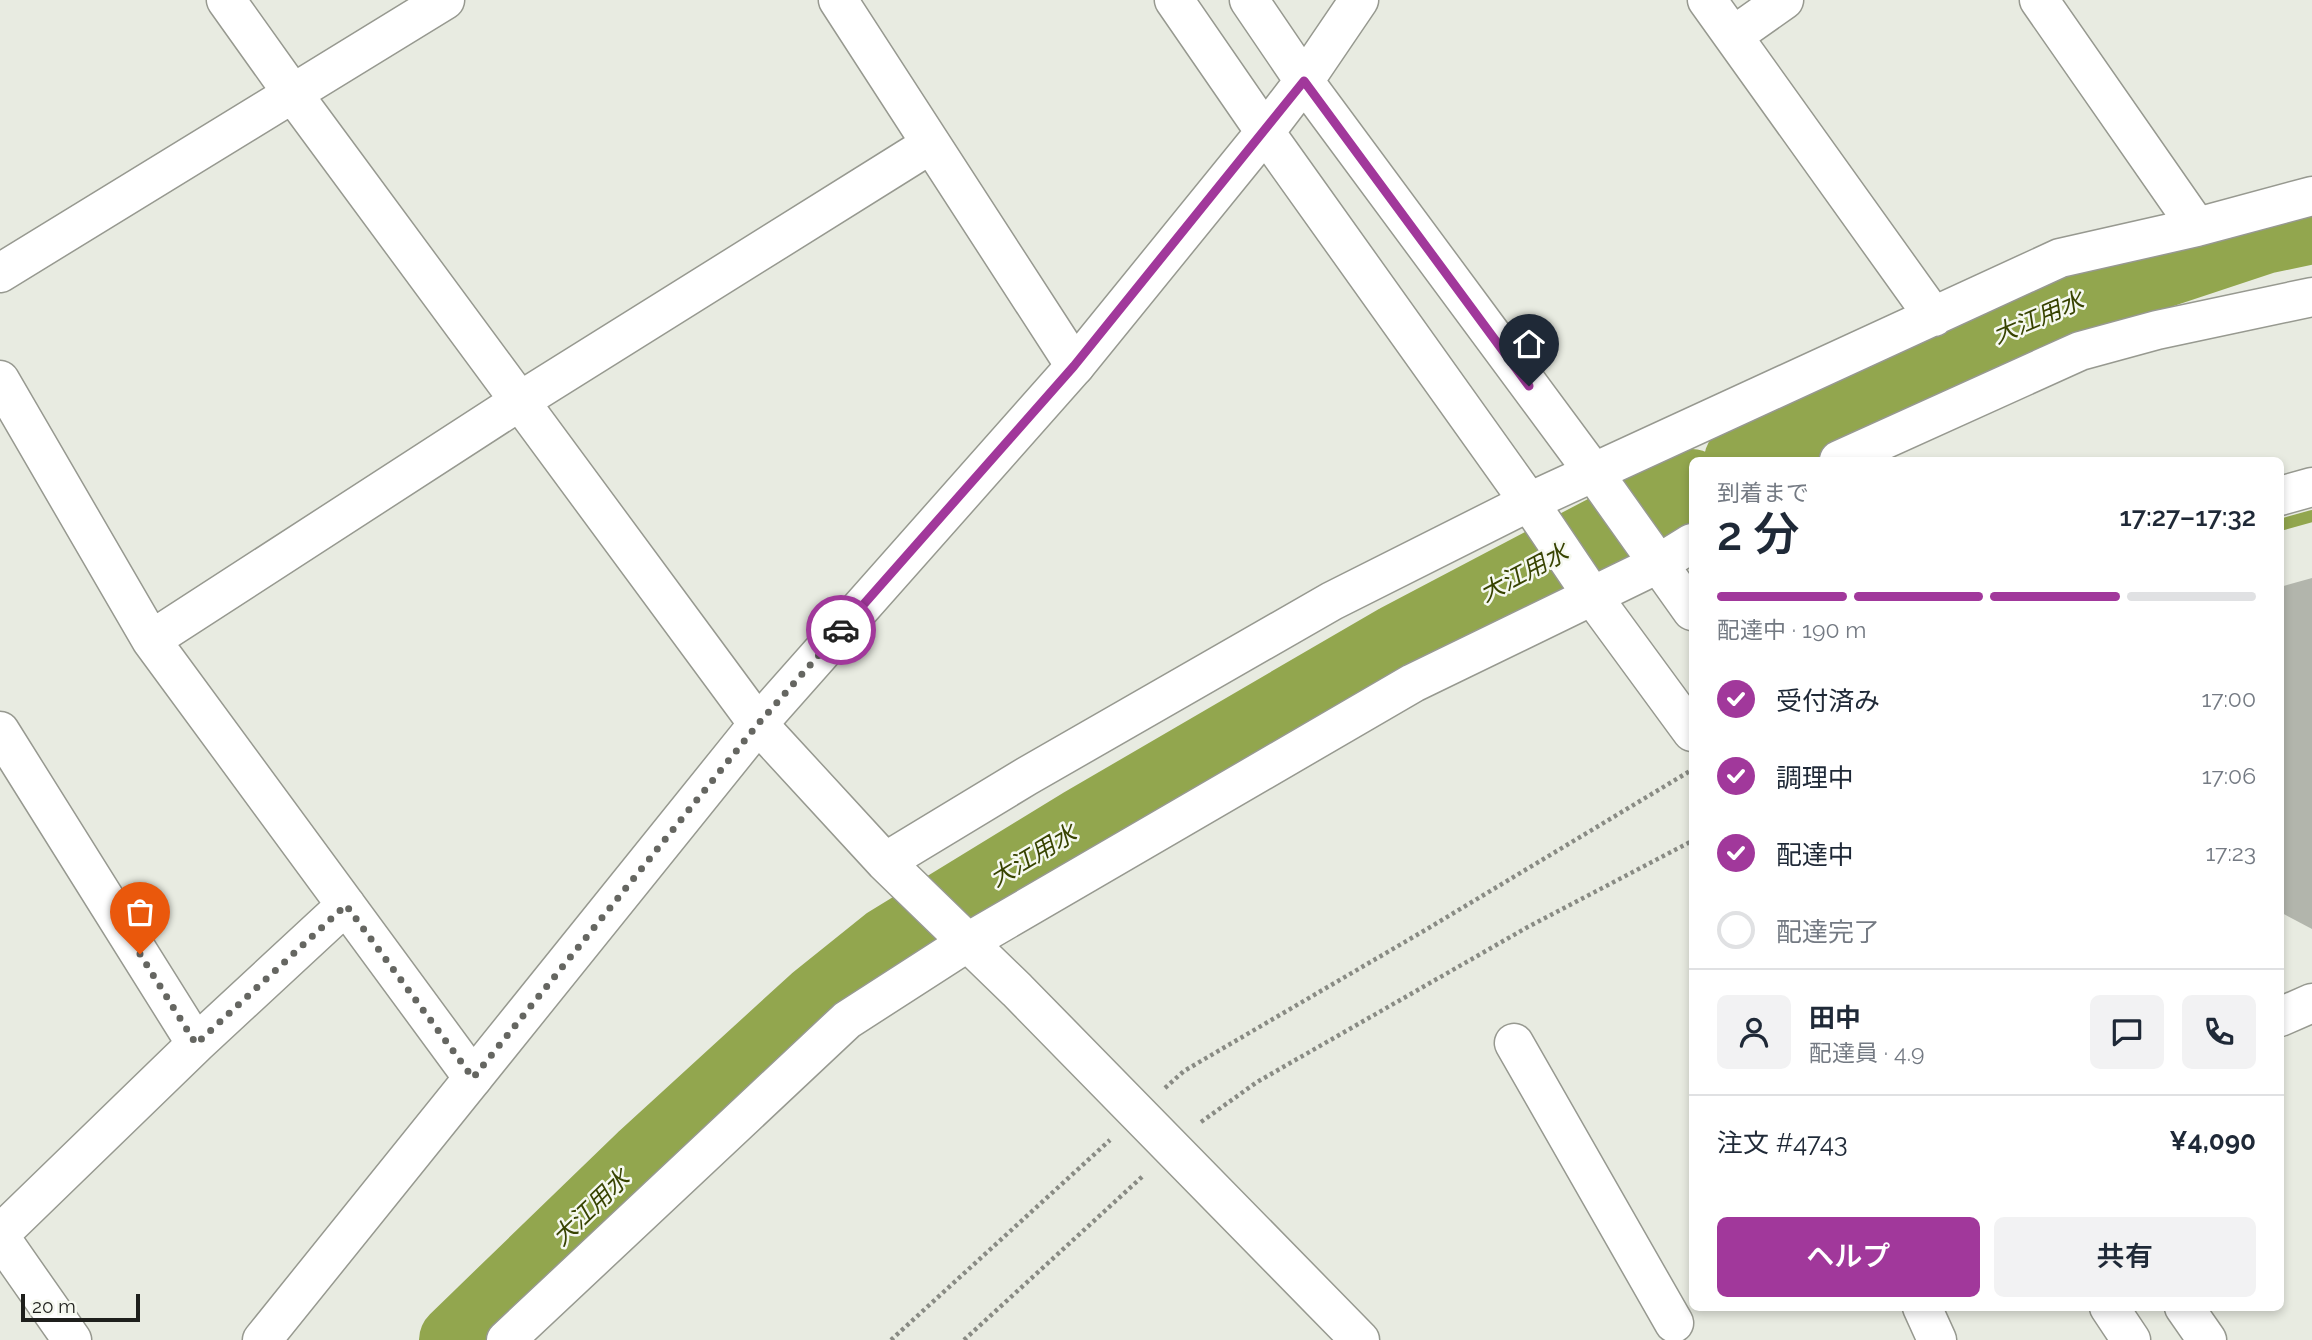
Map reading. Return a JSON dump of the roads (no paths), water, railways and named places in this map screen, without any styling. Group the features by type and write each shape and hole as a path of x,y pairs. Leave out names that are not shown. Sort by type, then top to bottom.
{"street":[{"path":"226,0 758,724 893,870 1174,1148 1360,1340"},
{"path":"0,273 444,0"},
{"path":"838,0 1074,366"},
{"path":"1174,0 1590,592 1689,728"},
{"path":"1250,0 1304,81 1689,607"},
{"path":"262,1340 758,724 1074,366 1265,132 1304,81 1359,0"},
{"path":"1707,0 1934,317"},
{"path":"1733,36 1784,0"},
{"path":"2039,0 2197,227"},
{"path":"151,640 520,401 931,144"},
{"path":"893,870 1027,776 1332,601 1535,511 2060,258 2197,227 2312,196"},
{"path":"1846,457 2080,351 2157,330 2312,297"},
{"path":"0,380 151,640 473,1078"},
{"path":"2284,495 2312,487"},
{"path":"506,1340 847,1020 964,939 1413,684 1655,559 1689,544"},
{"path":"0,731 196,1044"},
{"path":"72,1340 0,1235 196,1044 346,905"},
{"path":"2284,1015 2312,1003"},
{"path":"1514,1043 1674,1323"},
{"path":"1924,1311 1937,1340"},
{"path":"2112,1311 2132,1340"},
{"path":"2188,1311 2207,1340"}],"waterway":[{"name":"大江用水","path":"1746,457 2041,312 2264,238 2312,228"},
{"name":"大江用水","path":"455,1340 643,1158 816,1000 887,943 1083,823 1397,640 1689,487"},
{"path":"2284,524 2312,516"}]}
